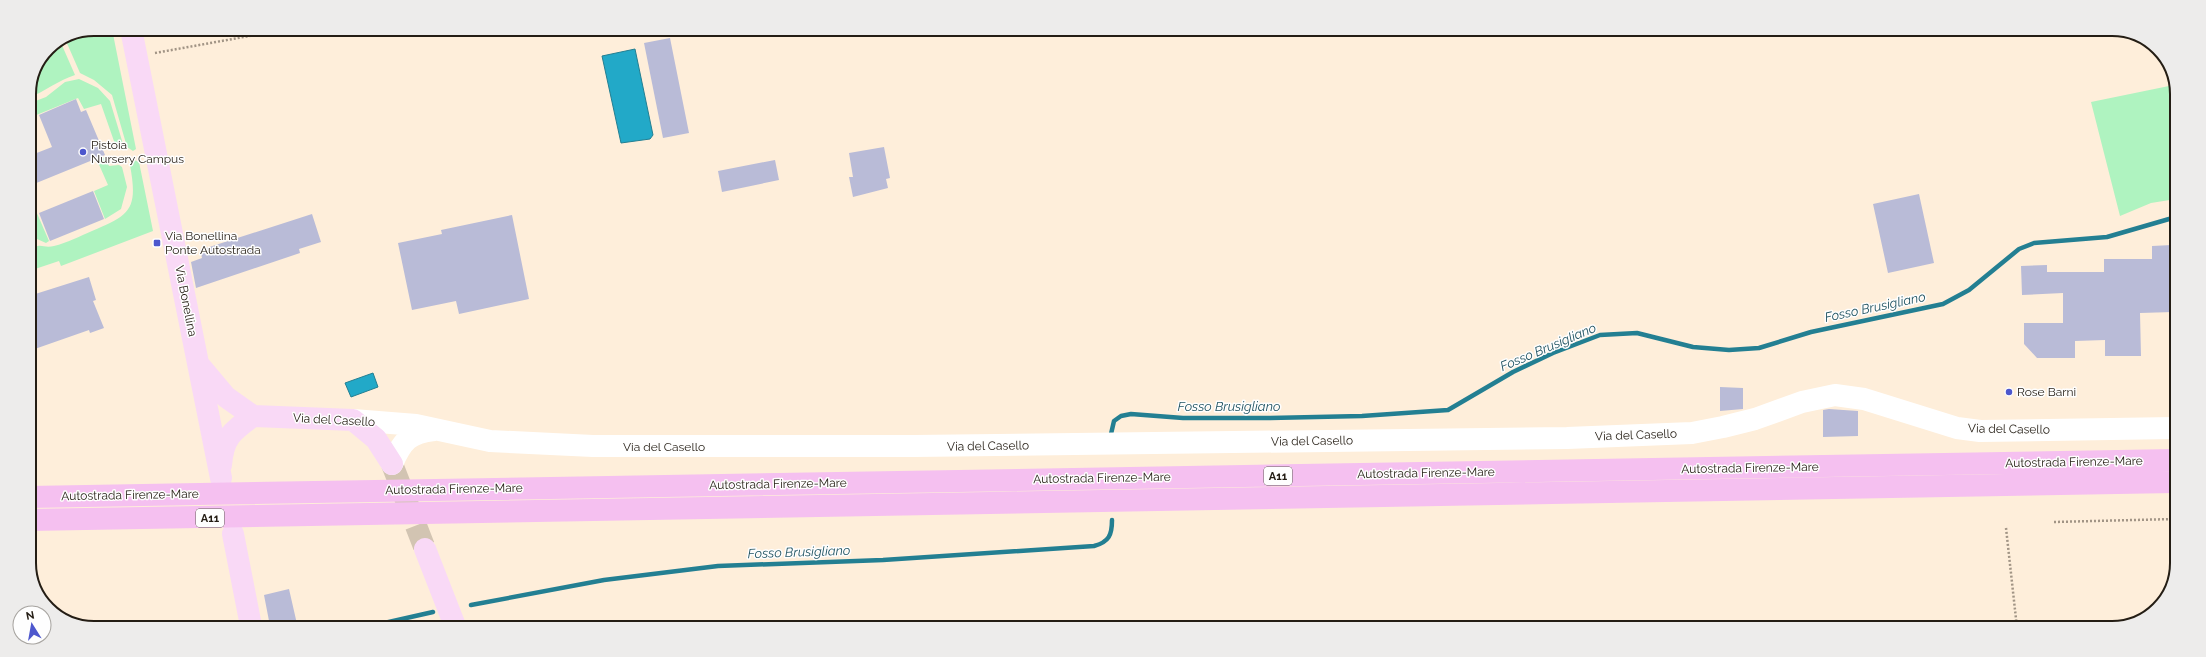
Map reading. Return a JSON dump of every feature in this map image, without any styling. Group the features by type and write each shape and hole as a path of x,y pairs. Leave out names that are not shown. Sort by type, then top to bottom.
{"highway":[{"name":"Autostrada Firenze-Mare","path":"36,496 2170,460"},
{"name":"Autostrada Firenze-Mare","path":"36,520 2170,482"}],"main road":[{"name":"Via Bonellina","path":"133,36 221,475 221,455 226,440 231,432 253,416"},
{"path":"198,363 218,389 253,416"},
{"name":"Via del Casello","path":"253,416 353,420"},
{"path":"353,420 376,439 392,464"},
{"path":"233,534 250,621"},
{"path":"425,549 453,621"}],"street":[{"name":"Via del Casello","path":"353,420 416,425 503,443 680,447 1094,445 1625,436 1692,432 1723,427 1755,419 1802,402 1836,395 1864,399 1951,426 1980,431 2170,428"},
{"name":"Via del Casello","path":"392,464 401,447 411,436 439,430"}],"path":[{"path":"137,56 249,36"},
{"path":"2054,522 2170,518"},
{"path":"2006,528 2016,621"}],"green space":[{"path":"113,36 136,149 133,151 127,147 112,95 94,80 80,73 67,43 83,37"},
{"path":"62,46 75,75 36,94 40,72 53,53"},
{"path":"79,79 98,88 110,101 123,144 121,149 119,149 115,144 101,104 84,109 78,98 36,115 36,101 46,97 65,82"},
{"path":"2169,86 2170,200 2151,203 2120,216 2091,102"},
{"path":"105,157 109,166 119,165 122,167 127,187 121,209 105,219 94,191 108,185 97,160"},
{"path":"134,160 139,162 153,231 61,266 59,261 36,269 36,246 50,247 64,243 116,220 123,215 129,208 132,201 133,192 130,165"},
{"path":"36,211 49,241 46,243 37,239"}],"water":[{"path":"635,49 653,135 650,139 621,143 602,56"},
{"path":"373,373 378,387 351,397 345,383"}],"building":[{"path":"670,38 689,133 663,138 644,43"},
{"path":"76,99 81,112 86,110 105,155 36,183 36,153 52,147 39,115"},
{"path":"884,147 890,178 886,179 888,188 853,197 849,177 853,177 849,153"},
{"path":"775,160 779,180 722,192 718,171"},
{"path":"93,191 104,219 50,241 39,213"},
{"path":"1919,194 1934,263 1888,273 1873,204"},
{"path":"312,214 321,242 299,249 300,253 196,288 191,262 202,258 200,250"},
{"path":"512,215 529,299 459,314 456,301 412,310 398,243 442,234 441,230"},
{"path":"2170,245 2170,312 2140,313 2141,356 2105,356 2105,340 2075,341 2075,358 2037,358 2024,344 2024,323 2063,323 2063,293 2022,295 2021,266 2047,265 2047,272 2104,272 2104,259 2152,259 2152,246"},
{"path":"89,277 96,300 93,301 104,328 90,333 89,330 36,349 36,294"},
{"path":"1720,387 1743,388 1743,409 1720,411"},
{"path":"1823,410 1858,411 1858,436 1823,437"},
{"path":"289,589 296,621 269,621 264,595"}],"waterway":[{"name":"Fosso Brusigliano","path":"1111,434 1114,421 1121,416 1131,414 1183,418 1268,418 1362,416 1448,410 1513,372 1553,353 1600,335 1637,333 1693,347 1729,350 1759,348 1811,332 1943,304 1969,290 2019,249 2034,243 2107,237 2170,219"},
{"name":"Fosso Brusigliano","path":"471,605 604,580 718,566 883,560 1094,546 1103,542 1109,537 1112,520"},
{"name":"Fosso Brusigliano","path":"393,621 433,612"}],"tunnel":[{"path":"392,464 425,549"}],"place":[{"name":"Pistoia Nursery Campus","path":"83,152"},
{"name":"Via Bonellina Ponte Autostrada","path":"157,243"},
{"name":"Rose Barni","path":"2009,392"}]}
